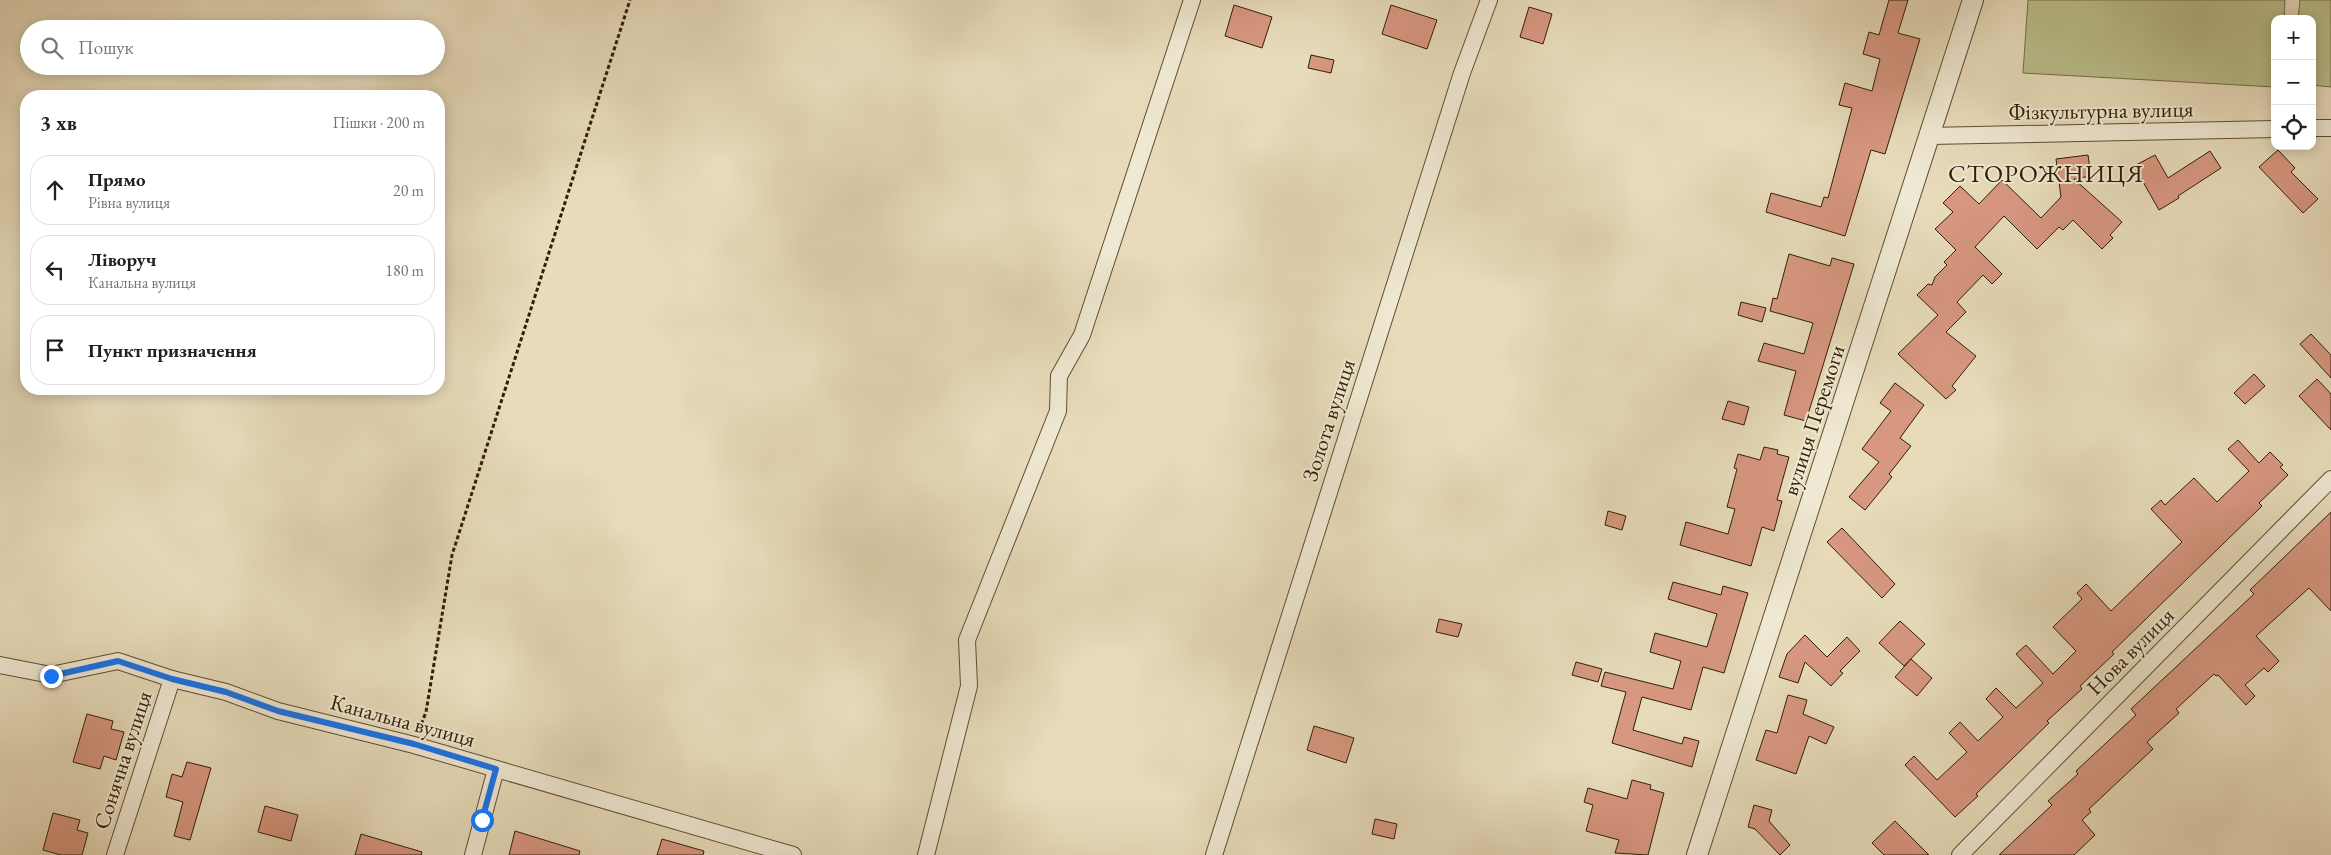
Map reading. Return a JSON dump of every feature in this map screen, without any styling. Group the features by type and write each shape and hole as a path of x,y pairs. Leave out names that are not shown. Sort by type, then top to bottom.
{"street":[{"path":"926,855 969,686 967,640 1058,411 1059,376 1082,335 1192,0"},
{"name":"Золота вулиця","path":"1214,855 1462,73 1489,0"},
{"name":"вулиця Перемоги","path":"1697,855 1973,0"},
{"path":"2316,128 2331,128"},
{"name":"Фізкультурна вулиця","path":"1929,136 2271,129"},
{"name":"Нова вулиця","path":"1960,855 2331,479"},
{"name":"Канальна вулиця","path":"0,665 51,676 118,661 172,679 226,692 278,711 414,744 793,855"},
{"name":"Сонячна вулиця","path":"115,855 172,679"},
{"path":"473,855 496,769"}],"path":[{"path":"414,744 426,712 452,555 630,0"}],"green space":[{"path":"2028,0 2285,0 2284,15 2271,15 2271,87 2023,73"},
{"path":"2300,0 2331,0 2331,87 2316,85 2316,15 2298,15"}],"building":[{"path":"1889,0 1908,0 1898,33 1920,39 1885,154 1871,150 1845,236 1766,212 1771,193 1821,207 1824,197 1828,198 1852,108 1839,105 1845,83 1872,91 1880,59 1863,54 1869,32 1879,35"},
{"path":"1234,5 1272,17 1262,48 1225,36"},
{"path":"1391,5 1437,20 1427,49 1382,34"},
{"path":"1529,7 1552,14 1543,44 1520,37"},
{"path":"1311,55 1334,60 1331,73 1308,68"},
{"path":"2278,150 2295,168 2291,172 2318,199 2303,213 2259,167"},
{"path":"2210,151 2221,168 2159,210 2134,166 2155,155 2168,178"},
{"path":"2088,155 2091,176 2074,179 2122,222 2110,235 2113,238 2102,249 2073,220 2063,230 2059,227 2037,249 2004,216 1975,247 2002,274 1992,284 1983,275 1957,302 1966,312 1946,332 1976,356 1952,386 1956,390 1946,399 1898,354 1938,315 1917,295 1928,284 1932,285 1935,277 1947,265 1944,262 1956,250 1935,229 1953,212 1943,203 1960,186 1979,204 2002,180 2041,218 2061,197 2056,159"},
{"path":"1789,254 1830,266 1832,258 1854,264 1806,421 1784,415 1796,371 1758,361 1764,343 1804,354 1813,323 1770,311 1773,298 1777,299"},
{"path":"1741,302 1766,308 1762,322 1738,315"},
{"path":"2311,334 2331,355 2331,378 2300,344"},
{"path":"2254,374 2265,386 2245,404 2234,393"},
{"path":"2317,379 2331,394 2331,430 2299,396"},
{"path":"1895,383 1924,405 1900,438 1911,446 1889,474 1892,477 1865,510 1849,497 1879,462 1862,449 1891,411 1880,403"},
{"path":"1728,401 1749,407 1744,425 1722,419"},
{"path":"2238,440 2259,463 2270,452 2283,465 2280,467 2288,475 2259,503 2262,506 2112,652 2114,654 2080,686 2082,689 2047,721 2049,723 1955,817 1905,765 1914,756 1937,780 1967,752 1949,733 1960,722 1978,741 2003,717 1986,699 1996,688 2016,708 2043,683 2016,654 2026,645 2053,674 2076,651 2053,627 2082,599 2077,593 2086,584 2111,611 2182,542 2151,509 2161,500 2165,505 2194,478 2217,502 2249,471 2228,449"},
{"path":"1764,447 1778,450 1777,454 1789,457 1777,500 1782,501 1774,531 1762,527 1751,566 1680,545 1686,522 1728,534 1735,509 1727,507 1737,469 1734,468 1738,454 1760,460"},
{"path":"1608,511 1626,516 1622,530 1605,525"},
{"path":"2331,512 2331,611 2309,588 2256,636 2279,661 2268,672 2264,668 2245,685 2255,696 2246,705 2218,675 2214,674 2176,709 2179,713 2147,742 2153,749 2089,809 2091,812 2082,820 2095,835 2074,855 1999,855 2052,805 2048,801 2078,774 2076,771 2136,715 2131,709 2254,594 2250,590"},
{"path":"1842,528 1895,584 1882,598 1827,542"},
{"path":"1673,582 1721,595 1723,586 1748,593 1724,673 1703,667 1691,710 1642,697 1633,730 1682,744 1684,737 1699,741 1692,767 1612,743 1626,692 1601,686 1605,672 1673,689 1681,661 1650,652 1655,633 1707,647 1717,614 1668,599"},
{"path":"1439,619 1462,624 1458,637 1436,632"},
{"path":"1900,621 1925,644 1904,666 1879,643"},
{"path":"1805,635 1827,657 1847,637 1860,651 1840,671 1843,673 1831,686 1805,662 1798,683 1779,677 1787,654"},
{"path":"1911,659 1932,678 1917,696 1895,677"},
{"path":"1576,662 1602,669 1598,682 1572,675"},
{"path":"1788,695 1807,700 1803,714 1834,727 1826,744 1809,736 1796,774 1756,760 1766,730 1777,733"},
{"path":"87,714 113,721 111,729 124,732 116,760 104,756 100,769 73,762"},
{"path":"1314,726 1354,738 1346,763 1307,750"},
{"path":"187,762 211,768 190,840 174,836 183,802 166,797 172,774 182,777"},
{"path":"1632,780 1651,785 1650,789 1664,793 1648,855 1615,853 1619,840 1586,831 1593,805 1584,802 1588,788 1627,799"},
{"path":"1754,805 1772,810 1769,821 1790,845 1780,855 1755,829 1748,827"},
{"path":"265,806 298,815 291,841 258,832"},
{"path":"53,813 80,820 77,830 88,833 82,855 61,855 43,850"},
{"path":"1375,819 1397,824 1394,839 1372,834"},
{"path":"1895,821 1929,855 1884,855 1872,843"},
{"path":"515,831 580,851 579,855 509,855"},
{"path":"361,834 422,852 421,855 355,855"},
{"path":"662,839 704,851 703,855 657,855"}],"district":[{"name":"СТОРОЖНИЦЯ","path":"2046,173"}],"route":[{"path":"51,676 83,667 118,661 172,679 226,692 278,711 414,744 496,769 482,820"}]}
